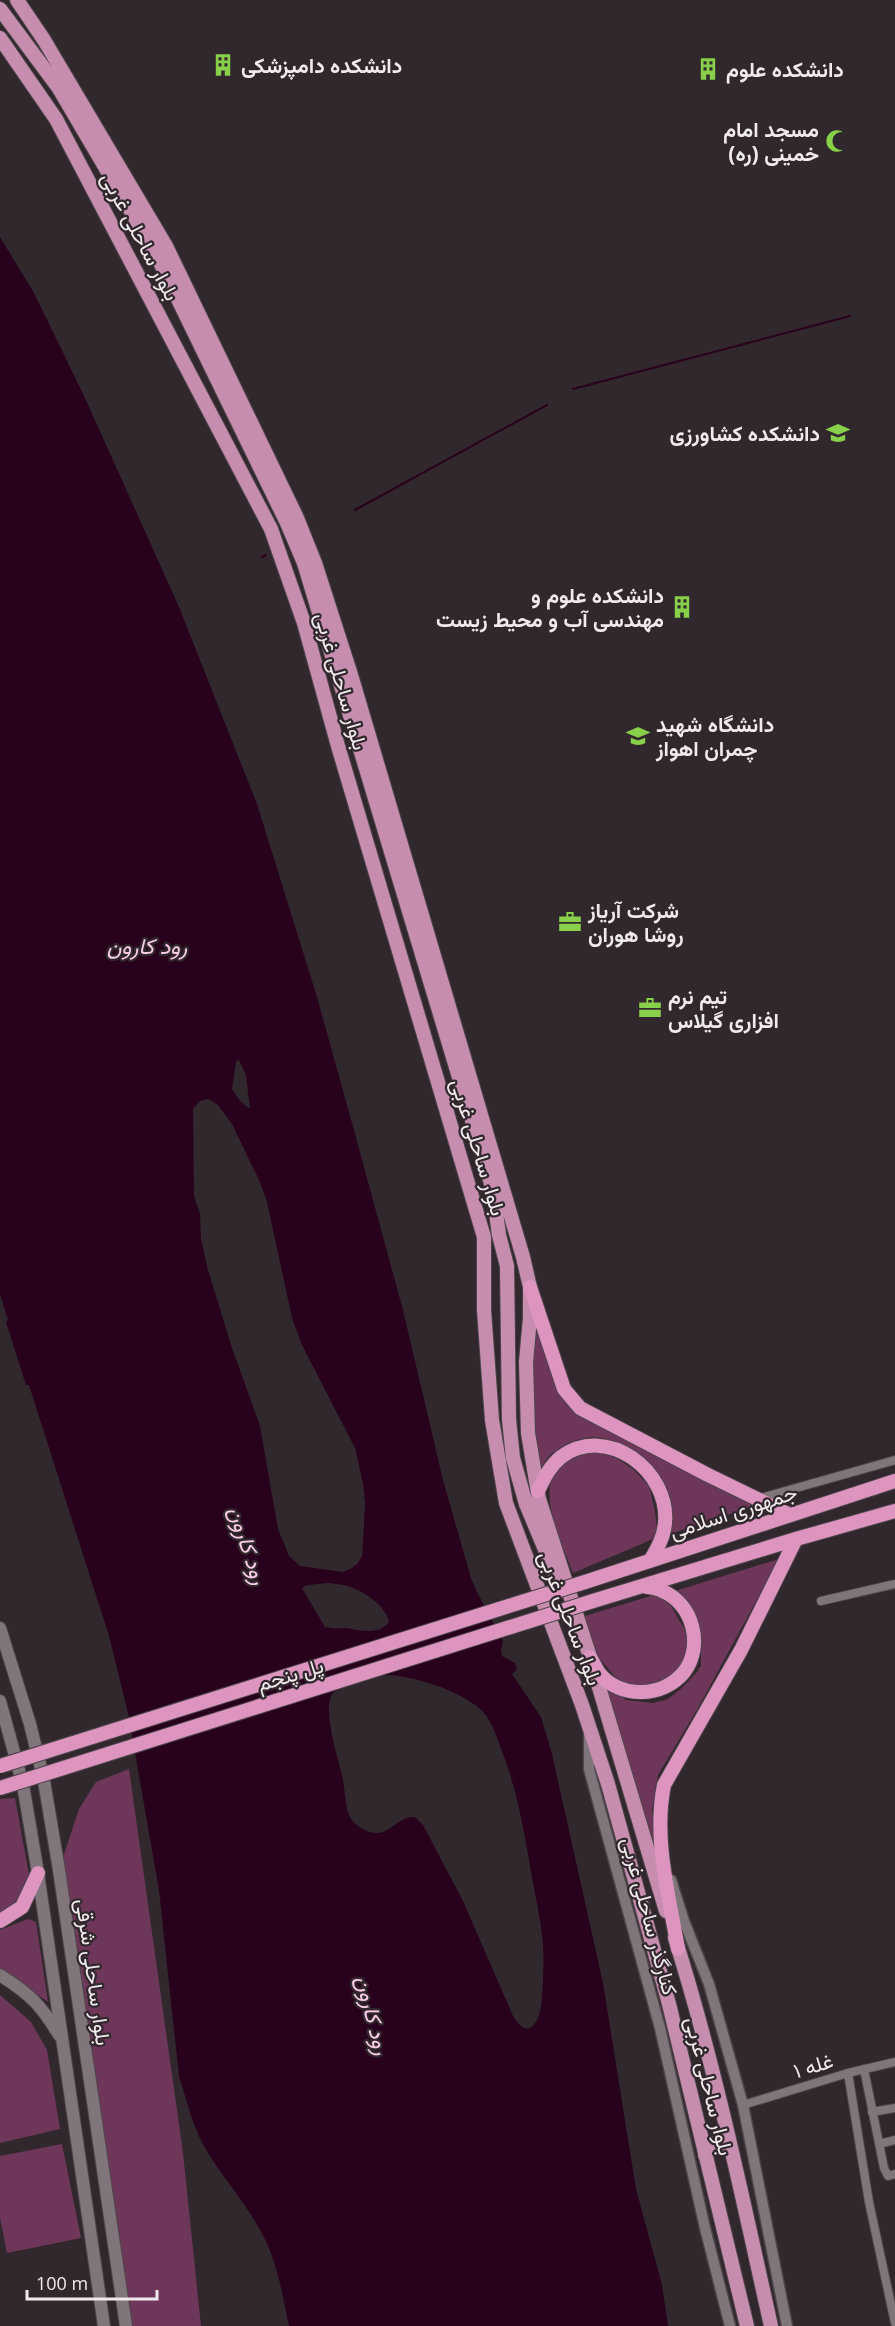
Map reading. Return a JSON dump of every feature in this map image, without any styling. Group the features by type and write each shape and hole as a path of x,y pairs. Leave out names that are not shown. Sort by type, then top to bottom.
{"highway":[{"path":"530,1287 564,1389 580,1408 790,1515"},
{"path":"537,1491 546,1472 562,1456 582,1447 604,1446 622,1451 641,1463 655,1480 663,1501 665,1523 659,1545 650,1561"},
{"name":"جمهوری اسلامی","path":"585,1582 895,1481"},
{"name":"جمهوری اسلامی","path":"593,1601 796,1539 895,1512"},
{"path":"678,1949 663,1856 659,1808 664,1785 741,1650 796,1539"},
{"name":"پل پنجم","path":"0,1766 585,1582"},
{"path":"590,1657 599,1674 614,1686 632,1693 651,1692 669,1685 684,1672 692,1655 694,1636 690,1617 679,1602 663,1591 644,1586"},
{"name":"پل پنجم","path":"0,1788 593,1601"},
{"path":"0,1921 22,1907 38,1873"}],"main road":[{"name":"بلوار ساحلی غربی","path":"17,0 44,40 166,246 297,518 315,562 362,709 523,1257 530,1287 526,1398 529,1441 537,1491 590,1657 678,1949 714,2078 771,2326"},
{"name":"بلوار ساحلی غربی","path":"0,9 58,87 154,252 287,523 304,563 493,1190 507,1266 509,1419 513,1458 526,1504 545,1554 581,1628"},
{"name":"بلوار ساحلی غربی","path":"0,38 61,130 271,529 296,602 484,1237 484,1310 492,1420 506,1503 589,1726 618,1817 669,2004 747,2326"},
{"name":"بلوار ساحلی شرقی","path":"0,1628 30,1724 44,1781 61,1881 126,2326"},
{"name":"بلوار ساحلی شرقی","path":"0,1701 22,1785 38,1873 104,2326"},
{"path":"0,1976 24,1990 43,2008 62,2041"},
{"path":"688,2088 697,2093 704,2092 710,2088 714,2078"},
{"path":"705,2155 707,2148 716,2142 727,2144 731,2150"}],"street":[{"path":"757,1499 895,1460"},
{"path":"821,1601 895,1584"},
{"name":"کنارگذر ساحلی غربی","path":"589,1726 589,1770 660,2028 705,2228 730,2326"},
{"name":"کنارگذر ساحلی غربی","path":"663,1856 684,1922 709,1984 744,2105 787,2326"},
{"name":"غله ۱","path":"744,2105 848,2073 895,2062"},
{"path":"864,2069 879,2144 892,2175"},
{"path":"848,2073 869,2202 895,2323"},
{"path":"872,2112 895,2108"},
{"path":"879,2144 895,2140"}],"shaded area":[{"path":"536,1317 553,1380 563,1399 574,1412 757,1505 670,1534 669,1518 664,1505 631,1459 613,1442 596,1437 577,1440 560,1448 544,1463 538,1476 533,1396"},
{"path":"580,1452 607,1452 633,1469 649,1486 658,1537 573,1573 553,1518 550,1488 553,1475 560,1465"},
{"path":"779,1559 698,1708 658,1775 652,1811 659,1861 600,1677 626,1700 653,1703 668,1699 683,1687 701,1666 701,1642 697,1627 675,1591"},
{"path":"657,1594 671,1606 689,1637 688,1660 659,1689 620,1683 596,1654 585,1616"},
{"path":"129,1769 183,2153 201,2326 126,2326 59,1870 79,1809 96,1782"},
{"path":"15,1798 29,1875 19,1900 0,1912 0,1799"},
{"path":"28,1919 36,1922 48,2002 0,1969 0,1930"},
{"path":"0,1995 31,2022 47,2050 60,2129 0,2143"},
{"path":"62,2144 81,2238 7,2253 0,2218 0,2156"}],"water":[{"name":"رود کارون","path":"0,237 34,293 85,398 179,607 257,804 317,997 352,1123 403,1310 443,1480 471,1578 503,1641 502,1656 515,1663 517,1669 512,1674 541,1717 552,1754 603,1983 636,2189 662,2285 668,2326 289,2326 278,2275 268,2246 255,2221 215,2164 198,2135 179,2076 159,1890 128,1713 109,1636 29,1385 26,1385 6,1322 8,1320 0,1294","holes":["239,1060 246,1075 250,1109 241,1102 232,1089 236,1062","208,1099 218,1105 232,1124 260,1182 267,1202 292,1318 302,1345 355,1448 365,1503 362,1556 358,1563 343,1572 300,1566 289,1556 278,1529 260,1426 232,1348 201,1239 200,1214 194,1196 193,1109 200,1101","328,1583 353,1588 367,1595 379,1605 389,1622 374,1631 325,1627 302,1588 307,1585","383,1675 422,1681 451,1691 476,1705 494,1729 516,1797 542,1931 542,2000 537,2020 531,2027 522,2027 513,2016 463,1901 423,1825 415,1817 409,1817 377,1833 360,1827 349,1815 330,1723 329,1701 336,1691"]}],"waterway":[{"path":"573,389 850,316"},
{"path":"355,510 547,405"},
{"path":"262,557 266,555"}],"place":[{"name":"دانشکده دامپزشکی","path":"223,65"},
{"name":"دانشکده علوم","path":"708,69"},
{"name":"مسجد امام خمینی (ره)","path":"837,141"},
{"name":"دانشکده کشاورزی","path":"838,433"},
{"name":"دانشکده علوم و مهندسی آب و محیط زیست","path":"682,607"},
{"name":"دانشگاه شهید چمران اهواز","path":"638,736"},
{"name":"شرکت آریاز روشا هوران","path":"570,922"},
{"name":"تیم نرم افزاری گیلاس","path":"650,1008"}]}
